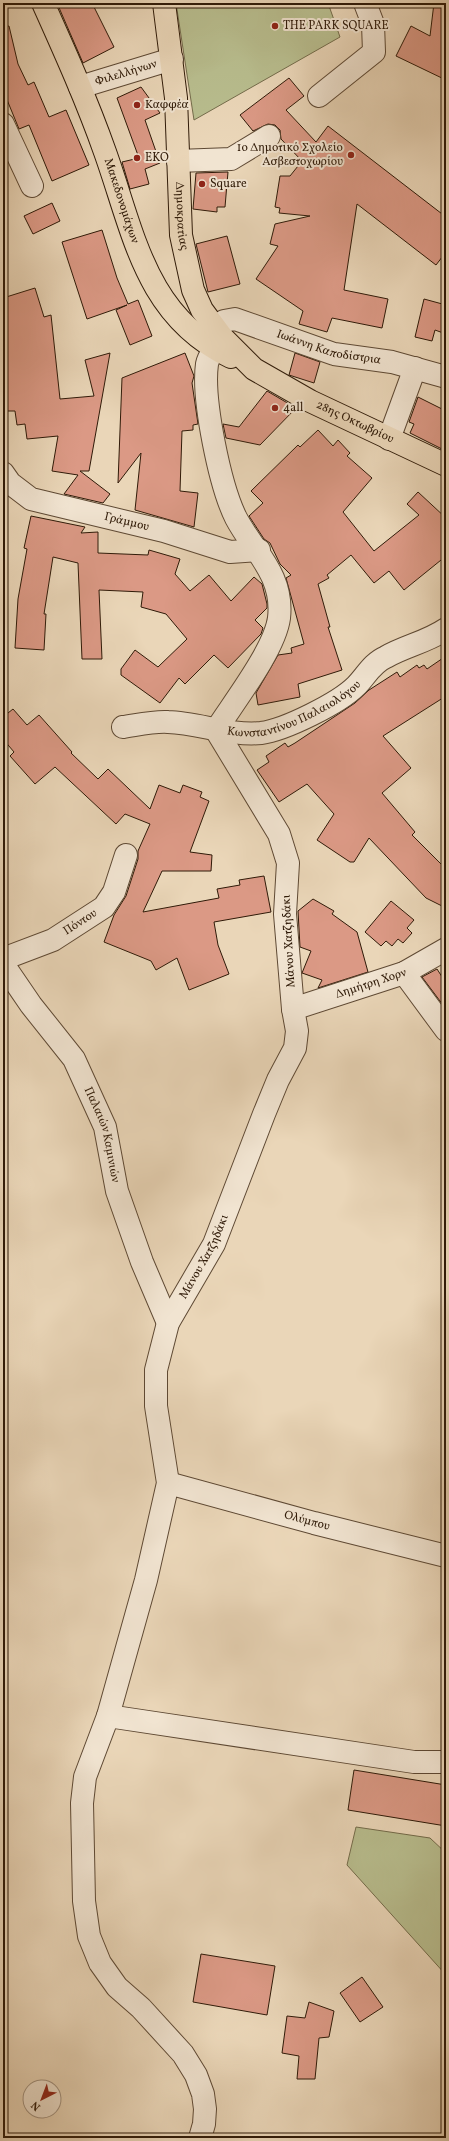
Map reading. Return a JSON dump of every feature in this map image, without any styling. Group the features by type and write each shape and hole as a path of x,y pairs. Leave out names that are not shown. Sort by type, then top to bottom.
{"main road":[{"name":"Μακεδονομάχων","path":"43,3 80,87 105,152 138,254 162,298 178,319 215,338"},
{"name":"Δημοκρατίας","path":"164,3 176,98 181,235 188,272 196,299 215,338 245,363"},
{"path":"162,298 186,305 192,304 196,299"},
{"name":"28ης Οκτωβρίου","path":"245,363 284,387 389,439 446,465"}],"street":[{"path":"319,96 374,52 373,24 365,3"},
{"name":"Φιλελλήνων","path":"80,87 172,59"},
{"path":"3,124 32,186"},
{"path":"178,161 231,159 269,136"},
{"name":"Ιωάννη Καποδίστρια","path":"215,338 224,321 235,320 334,354 392,362 446,377"},
{"path":"215,338 207,371 216,458 236,517 259,550 278,588 279,618 270,646 216,730"},
{"path":"389,439 415,368"},
{"name":"Γράμμου","path":"3,473 10,483 31,500 164,531 230,552 259,550"},
{"name":"Κωνσταντίνου Παλαιολόγου","path":"123,727 168,722 216,730 261,733 301,719 338,700 356,686 369,669 384,657 435,636 446,629"},
{"name":"Μάνου Χατζηδάκι","path":"168,1483 156,1406 156,1370 168,1323 214,1244 269,1101 295,1048 297,1031 293,1009 285,914 288,863 279,834 216,730"},
{"name":"Πόντου","path":"3,959 53,940 104,907 114,892 126,855"},
{"name":"Δημήτρη Χορν","path":"293,1009 404,973 446,948"},
{"name":"Παλαιών Καμινιών","path":"3,964 31,1005 74,1059 105,1126 117,1190 142,1262 168,1323"},
{"path":"404,973 446,1030"},
{"path":"168,1483 146,1580 108,1716 85,1777 82,1802 84,1901 89,1936 100,1963 117,1987 141,2008 183,2054 196,2075 203,2094 205,2109 204,2124 200,2138"},
{"name":"Ολύμπου","path":"168,1483 314,1523 446,1556"},
{"path":"108,1716 414,1762 442,1762"}],"green space":[{"path":"176,3 328,3 340,37 194,120"},
{"path":"356,1827 430,1838 446,1853 446,1975 347,1865"}],"building":[{"path":"57,3 92,3 114,47 83,63"},
{"path":"434,3 446,3 446,80 396,56 411,26 430,36"},
{"path":"9,26 18,64 28,85 34,82 49,117 66,110 89,165 52,181 29,125 19,129 3,90 3,27"},
{"path":"289,78 304,96 286,110 316,142 328,126 446,217 446,252 436,265 357,204 344,290 388,299 382,328 332,318 327,332 299,324 303,311 256,279 278,246 270,244 275,224 310,216 279,213 280,208 275,207 280,176 290,176 302,161 281,139 280,130 275,125 268,124 253,131 240,115"},
{"path":"141,87 160,113 145,120 160,163 145,169 149,184 130,189 122,162 139,158 117,98"},
{"path":"228,172 225,207 217,207 217,212 193,209 196,173"},
{"path":"52,203 60,221 33,234 24,216"},
{"path":"102,230 117,278 128,304 138,300 152,336 130,345 116,310 127,305 87,319 62,242"},
{"path":"227,236 240,284 208,292 196,244"},
{"path":"35,288 44,317 51,315 60,399 94,396 85,360 110,353 89,471 80,471 110,494 103,503 64,494 78,475 52,471 58,436 27,439 25,424 17,425 15,411 7,411 5,397 3,397 3,298"},
{"path":"424,299 446,305 446,334 435,330 432,341 415,337"},
{"path":"185,353 194,376 192,383 198,424 193,425 193,430 182,431 180,491 198,493 194,527 135,510 141,453 118,483 122,378"},
{"path":"295,353 320,362 314,383 289,375"},
{"path":"267,391 296,408 260,445 226,438 223,424 239,427"},
{"path":"418,397 446,411 446,440 442,449 410,433 414,424 409,422"},
{"path":"318,430 333,446 338,440 350,453 347,456 372,478 343,512 374,551 419,515 407,504 418,492 446,518 446,556 404,590 389,571 374,583 351,555 327,575 329,578 318,584 330,627 328,627 342,670 298,684 300,697 258,705 256,693 278,655 292,653 291,648 304,644 286,578 291,575 280,564 270,543 264,539 249,516 263,503 251,491 298,445 300,447"},
{"path":"31,516 85,527 81,533 98,532 98,553 148,555 149,550 180,559 175,574 190,591 209,575 231,601 254,577 262,584 267,604 267,608 255,620 263,628 261,634 228,668 214,655 185,684 179,678 160,703 121,675 121,669 135,650 158,667 187,639 166,614 141,607 143,592 99,590 102,659 82,659 78,563 53,557 44,614 46,614 44,650 15,648 18,599 27,549 24,548"},
{"path":"446,656 446,696 383,736 411,768 382,793 415,832 412,835 446,869 446,908 426,898 369,838 354,862 350,862 317,840 334,814 307,784 279,802 257,770 269,762 266,756 285,743 288,747 295,743 355,703 369,690 397,672 400,677 417,665 419,668 424,665 427,669"},
{"path":"13,709 27,725 39,715 72,752 71,753 98,779 108,769 150,809 159,785 180,793 183,785 202,792 200,797 209,801 190,852 212,855 211,871 162,871 143,912 219,898 217,889 240,885 239,880 264,876 271,912 214,922 218,945 229,974 189,990 177,958 156,970 151,961 104,942 114,915 126,896 138,859 138,851 150,824 125,814 116,824 55,767 35,784 10,756 14,752 3,739 3,717"},
{"path":"313,899 334,911 332,914 357,932 368,972 318,988 322,980 302,973 311,951 300,947 298,911"},
{"path":"391,901 414,920 407,928 412,933 403,943 398,939 392,946 386,941 381,946 365,932"},
{"path":"437,969 446,983 446,1009 422,977"},
{"path":"354,1770 446,1785 446,1826 348,1810"},
{"path":"201,1954 275,1966 267,2015 193,2002"},
{"path":"362,1977 383,2007 360,2022 340,1993"},
{"path":"309,2002 334,2011 329,2037 319,2038 315,2079 297,2079 299,2056 282,2053 287,2016 305,2018"}],"place":[{"name":"THE PARK SQUARE","path":"275,26"},
{"name":"Καφφέα","path":"137,105"},
{"name":"1ο Δημοτικό Σχολείο Ασβεστοχωρίου","path":"351,155"},
{"name":"EKO","path":"137,158"},
{"name":"Square","path":"202,184"},
{"name":"4all","path":"275,408"}]}
